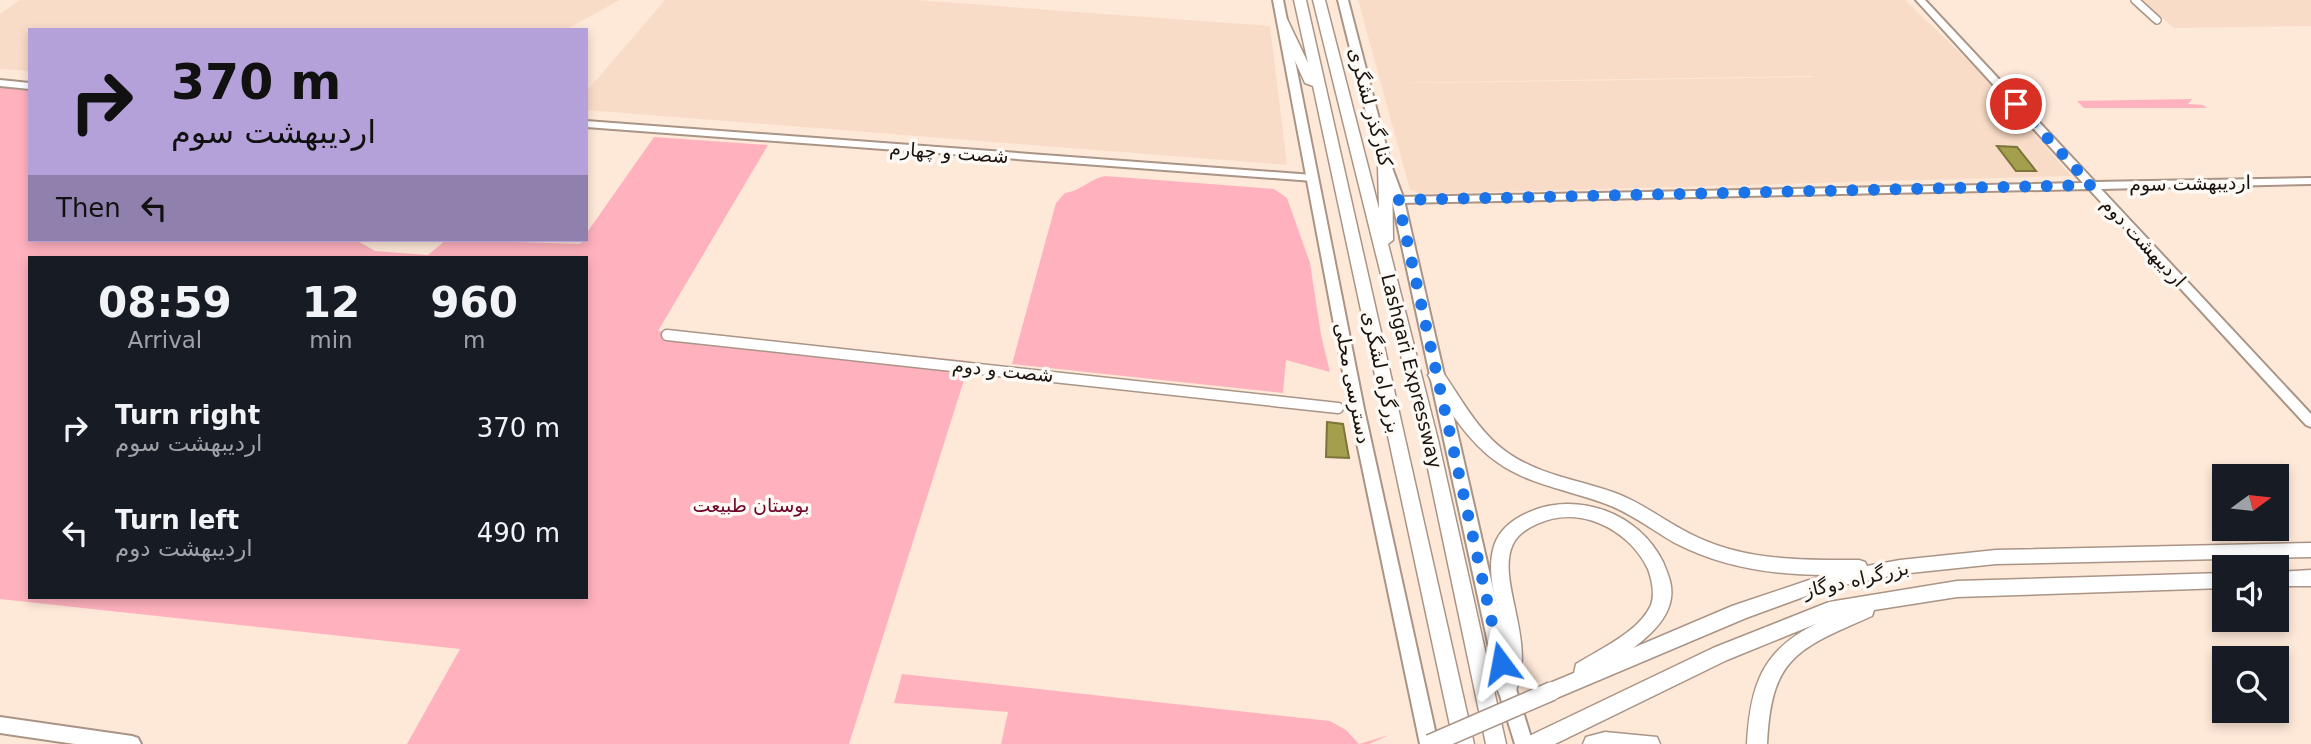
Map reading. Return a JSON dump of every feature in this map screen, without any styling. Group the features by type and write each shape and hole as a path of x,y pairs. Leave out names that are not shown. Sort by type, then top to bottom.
{"highway":[{"name":"بزرگراه لشگری","path":"1300,0 1464,744"},
{"name":"Lashgari Expressway","path":"1320,0 1430,440 1496,744"},
{"path":"1283,21 1328,123"},
{"path":"1385,165 1390,280"},
{"path":"1436,375 1482,440 1502,458 1528,472 1634,509 1691,542 1734,559 1781,569 1900,567"},
{"path":"1507,689 1514,647 1501,571 1503,545 1518,525 1535,515 1580,510 1605,517 1634,534 1654,558 1663,584 1659,608 1642,630 1552,691"},
{"name":"بزرگراه دوگاز","path":"1429,744 1739,612 1828,581 1900,567 1996,557 2311,550"},
{"path":"2289,579 2311,578"},
{"name":"بزرگراه دوگاز","path":"1534,744 1720,654 1829,610 1957,589 2212,580"},
{"path":"1757,744 1757,716 1764,683 1784,653 1812,633 1891,599"},
{"path":"1593,744 1605,741 1650,744"}],"main road":[{"path":"1278,0 1283,21"},
{"name":"کنارگذر لشگری","path":"1343,0 1385,165 1398,200 1507,689 1524,744"},
{"name":"دسترسی محلی","path":"1283,21 1360,422 1429,744"},
{"path":"0,725 132,744"}],"street":[{"name":"اردیبهشت دوم","path":"1920,0 2311,422"},
{"path":"2135,0 2157,20"},
{"path":"0,83 28,86"},
{"name":"شصت و چهارم","path":"588,124 1313,178"},
{"name":"اردیبهشت سوم","path":"1398,200 2311,181"},
{"name":"شصت و دوم","path":"667,335 1338,408"}],"shaded area":[{"path":"20,0 620,0 569,28 28,28 28,71 0,69 0,14"},
{"path":"665,0 915,0 1270,26 1287,165 588,110 588,90"},
{"path":"1358,0 1905,0 1982,74 2071,176 1421,194 1410,190","holes":["1813,76 1813,77 1395,83"]},
{"path":"2141,0 2311,0 2311,26 2174,28"},
{"path":"1997,146 2017,147 2036,171 2016,171"},
{"path":"1327,422 1343,424 1349,458 1326,457"}],"green space":[{"name":"بوستان طبیعت","path":"0,86 28,88 28,242 359,242 375,251 428,255 444,242 579,244 588,242 588,231 654,137 768,145 658,331 970,361 849,744 407,744 460,649 0,599"},
{"path":"2192,99 2188,104 2203,105 2207,108 2084,108 2077,101"},
{"path":"1105,176 1274,189 1287,198 1310,263 1321,335 1330,372 1286,360 1283,393 1012,364 1056,203 1065,193"},
{"path":"902,674 1330,721 1346,730 1359,744 1001,744 1008,712 894,703"},
{"path":"1389,735 1369,744 1359,744"}],"route":[{"path":"1501,663 1398,200 2091,185 2016,104"}]}
